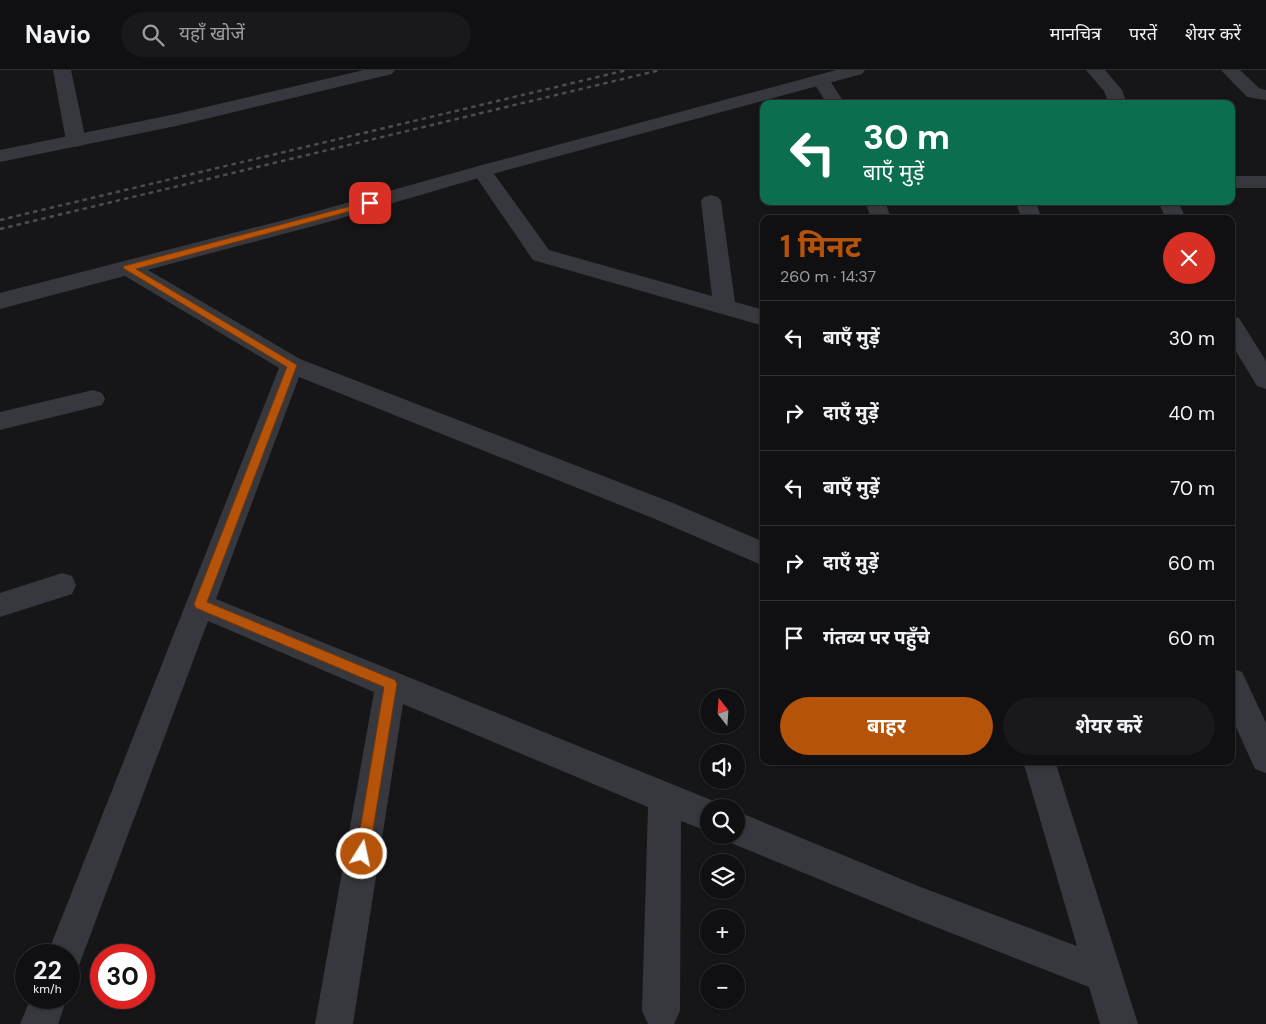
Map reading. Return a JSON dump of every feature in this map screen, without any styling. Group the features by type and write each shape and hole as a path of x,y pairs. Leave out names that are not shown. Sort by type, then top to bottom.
{"street":[{"path":"62,70 76,140"},
{"path":"0,156 176,120 386,70"},
{"path":"0,301 314,219 482,171 856,70"},
{"path":"1095,70 1113,90 1117,100"},
{"path":"1230,70 1253,93 1266,95"},
{"path":"822,80 834,100"},
{"path":"482,171 541,255 760,317"},
{"path":"1235,178 1266,182"},
{"path":"711,201 724,306"},
{"path":"128,268 292,365 468,432 760,553"},
{"path":"1235,330 1266,380"},
{"path":"69,944 292,365"},
{"path":"0,421 93,399"},
{"path":"0,605 62,585"},
{"path":"200,604 700,812"},
{"path":"334,1024 391,684"},
{"path":"1235,692 1254,739"},
{"path":"1040,765 1119,1024"},
{"path":"661,1011 665,798"},
{"path":"745,832 918,903 1103,974"},
{"path":"39,1024 45,1009"}],"railway":[{"path":"0,220 627,70"},
{"path":"0,229 660,70"}],"route":[{"path":"362,854 391,684 200,604 292,365 128,268 370,203"}]}
